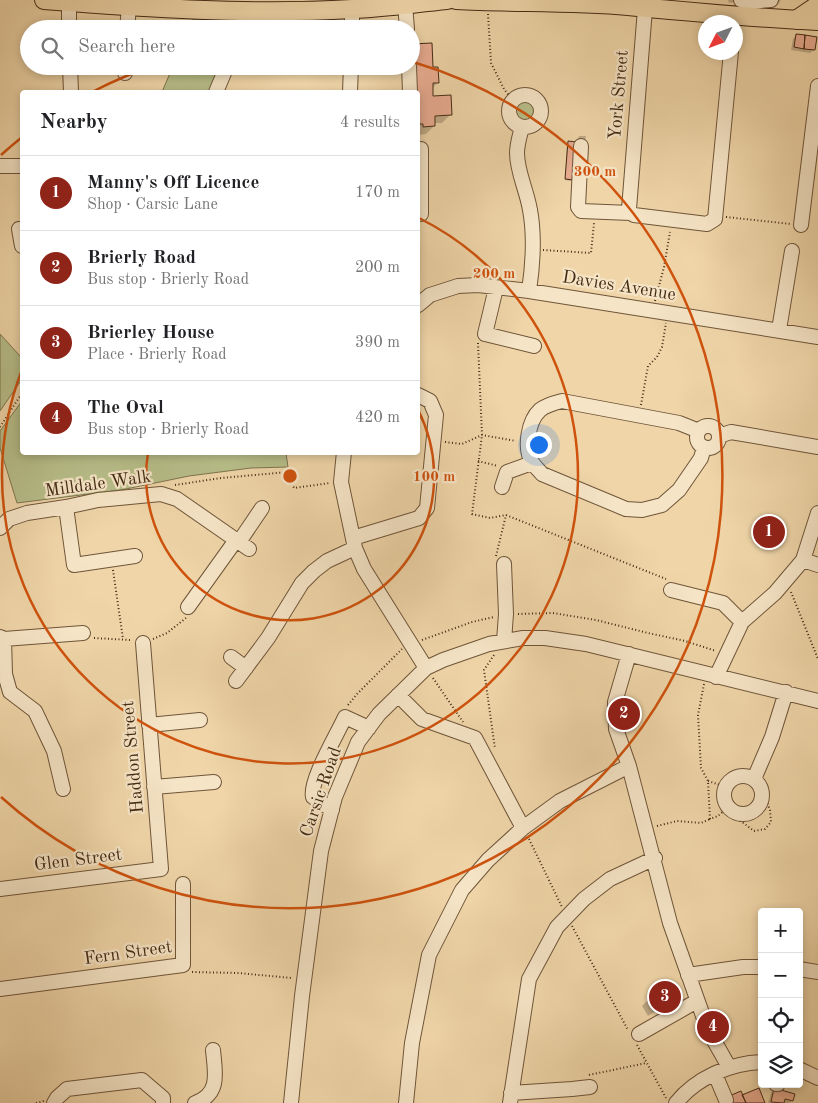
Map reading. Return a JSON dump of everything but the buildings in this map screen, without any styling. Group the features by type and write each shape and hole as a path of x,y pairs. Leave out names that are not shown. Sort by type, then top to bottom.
{"main road":[{"path":"44,0 250,11 352,9 447,0"},
{"path":"456,0 553,2 629,6 645,9 700,6 736,13 818,21"},
{"path":"796,20 818,5"}],"street":[{"path":"736,13 748,2 772,0"},
{"path":"69,2 69,20"},
{"path":"405,4 406,20"},
{"path":"129,20 133,5"},
{"path":"352,9 352,20"},
{"name":"York Street","path":"631,213 629,210 645,9"},
{"path":"246,20 250,11"},
{"path":"581,146 578,207 581,211 631,213 634,215 707,224 715,219 716,216 730,60"},
{"path":"70,75 71,90"},
{"path":"217,90 223,75"},
{"path":"350,90 351,75"},
{"path":"409,75 410,90"},
{"path":"800,226 818,86"},
{"path":"522,95 533,97 540,106 541,111 537,121 528,126 522,126 514,122 510,114 513,100 522,95"},
{"path":"522,126 517,153 530,211 533,249 529,291"},
{"path":"0,166 20,166"},
{"path":"420,180 421,214"},
{"path":"19,229 20,235"},
{"path":"779,330 792,251"},
{"name":"Davies Avenue","path":"420,302 430,295 458,286 478,285 529,291 818,337"},
{"path":"496,288 485,334 534,346"},
{"path":"236,681 268,638 302,583 314,571 354,543 419,518 427,508 436,415 430,401 420,396"},
{"path":"699,431 679,423 562,401 552,403 540,410 533,418 528,452 532,463 542,474 626,509 642,510 662,505 679,490 701,458 704,447"},
{"path":"710,426 716,430 719,436 717,443 711,447 704,447 698,442 699,431 704,427 710,426"},
{"path":"719,436 731,432 818,447"},
{"path":"344,455 341,482 354,543 364,569 426,668"},
{"path":"502,487 507,472 532,463"},
{"name":"Milldale Walk","path":"0,528 9,519 27,513 98,500 164,494 177,499 241,543"},
{"path":"66,507 74,565 135,556"},
{"path":"188,607 241,543 262,508"},
{"path":"711,675 742,622 775,593 803,560 818,514"},
{"path":"803,560 818,565"},
{"path":"504,564 506,614 504,640"},
{"path":"671,590 723,603 742,622"},
{"path":"63,789 54,751 35,711 10,692 5,674 2,638 83,633"},
{"name":"Carsic Road","path":"291,1103 304,980 321,851 332,810 345,771 358,742 379,714 426,668 450,657 504,640 546,638 586,644 818,701"},
{"name":"Haddon Street","path":"143,643 161,869"},
{"path":"628,654 615,702 616,729 630,766 670,922 697,1001 715,1044 729,1067"},
{"path":"231,657 246,668"},
{"path":"754,779 772,737 786,692"},
{"path":"398,695 422,719 475,738 523,828"},
{"path":"332,810 313,797 311,791 320,769 345,717 369,728"},
{"path":"149,724 200,720"},
{"path":"406,1103 412,1043 430,955 462,890 488,860 523,828 560,801 630,766"},
{"path":"742,776 754,779 758,782 762,791 760,804 751,813 739,814 727,808 724,797 726,787 730,781 742,776"},
{"path":"154,787 214,782"},
{"path":"590,1087 511,1098 529,979 557,927 567,916 610,879 654,858"},
{"name":"Glen Street","path":"0,889 161,869"},
{"name":"Fern Street","path":"0,988 183,966 183,884"},
{"path":"688,974 758,967"},
{"path":"803,969 818,972"},
{"path":"636,1039 697,1001"},
{"path":"195,1103 206,1098 213,1090 216,1079 214,1050"},
{"path":"676,1103 688,1090 729,1067 758,1066"},
{"path":"803,1073 818,1078"},
{"path":"715,1074 726,1100"},
{"path":"54,1103 67,1089 142,1080 163,1098 164,1103"}],"path":[{"path":"487,1 491,63 504,89 513,100"},
{"path":"533,249 591,253 595,212"},
{"path":"716,216 800,226"},
{"path":"652,311 664,266 673,220"},
{"path":"638,416 648,366 657,357 662,346 667,313"},
{"path":"485,334 480,333 478,346 482,436 472,514 490,518 506,515 673,582 671,590"},
{"path":"0,427 20,396"},
{"path":"433,441 462,444 482,436 528,443"},
{"path":"478,462 514,469"},
{"path":"164,494 169,486 221,478 288,472 294,488 341,482"},
{"path":"504,564 495,557 506,515"},
{"path":"111,559 123,639"},
{"path":"786,580 818,659"},
{"path":"83,633 88,638 123,639 143,643 167,634 180,625 190,615 188,607"},
{"path":"489,765 495,753 484,670 504,640"},
{"path":"426,668 475,738"},
{"path":"710,819 708,780 700,768 698,715 711,675"},
{"path":"708,780 726,787"},
{"path":"646,829 677,821 701,823 727,808 754,831 765,829 772,822 770,810 762,791"},
{"path":"523,828 567,916 636,1039 646,1063 670,1103"},
{"path":"183,966 188,972 238,973 304,980"},
{"path":"590,1087 588,1075 646,1063"}],"green space":[{"path":"236,19 237,20 193,20"},
{"path":"169,75 219,75 213,90 163,90"},
{"path":"525,99 533,102 536,110 533,118 525,121 517,118 514,110 517,102"},
{"path":"0,334 20,356 20,382 0,411"},
{"path":"20,404 20,455 286,455 288,467 251,468 189,476 121,490 17,503 0,448 0,431"}],"place":[{"name":"Manny's Off Licence","path":"769,532"},
{"name":"Brierly Road","path":"624,714"},
{"name":"Brierley House","path":"665,997"},
{"name":"The Oval","path":"713,1027"}]}
